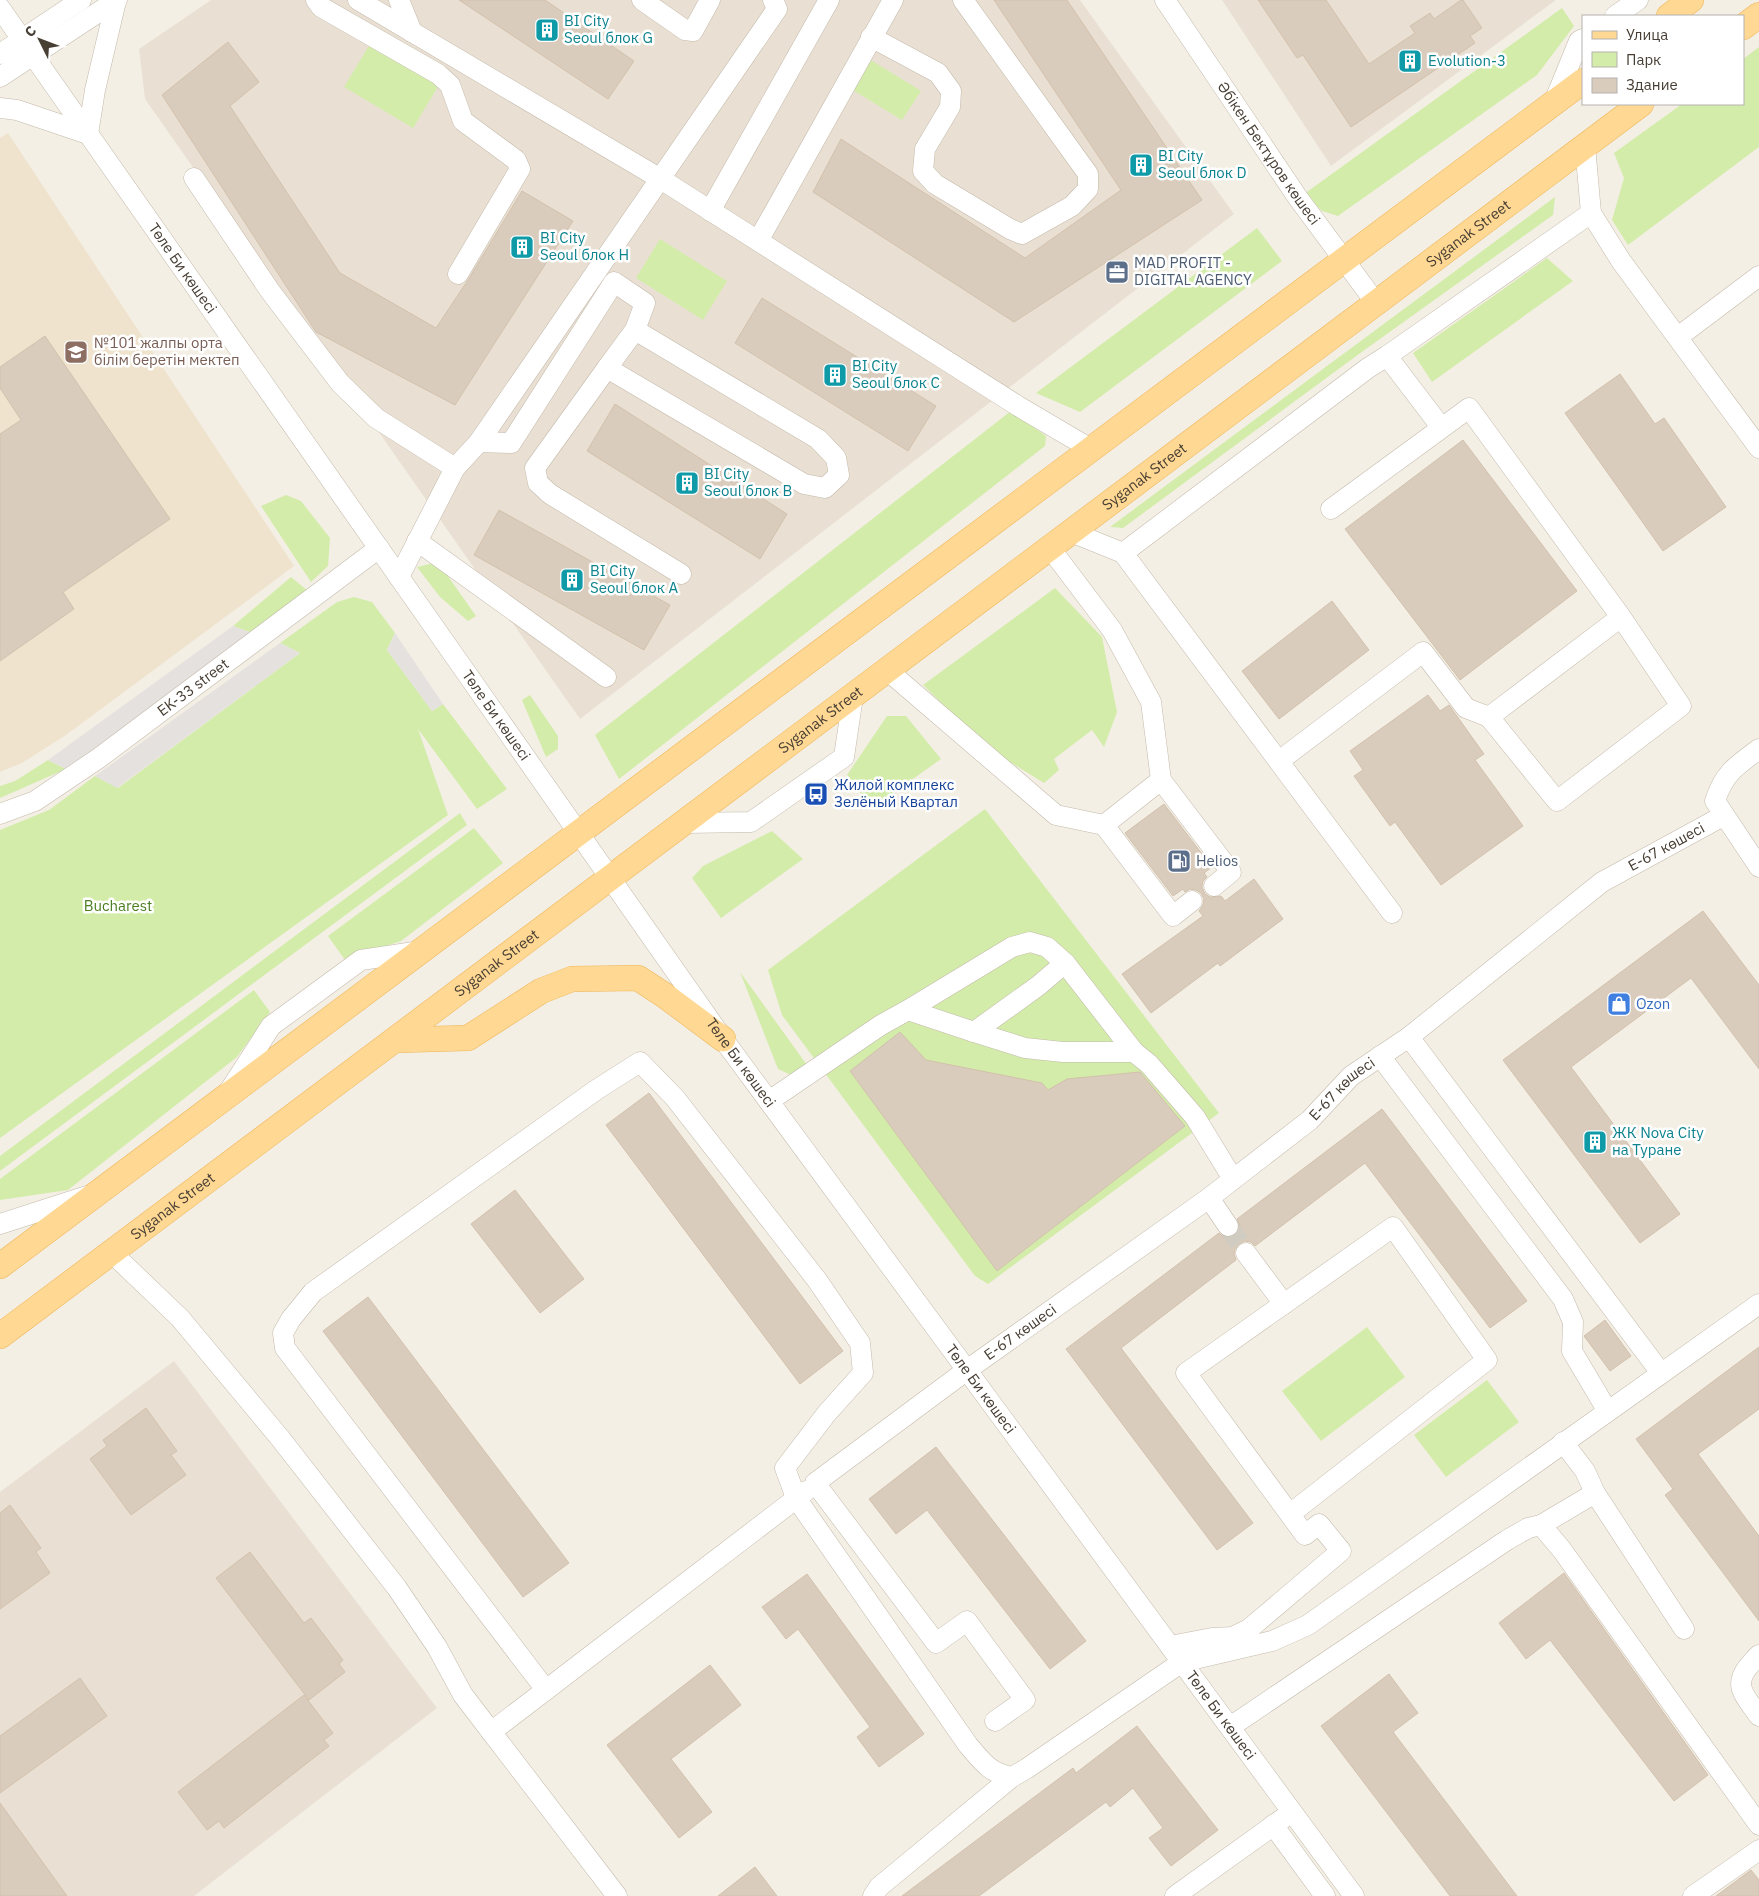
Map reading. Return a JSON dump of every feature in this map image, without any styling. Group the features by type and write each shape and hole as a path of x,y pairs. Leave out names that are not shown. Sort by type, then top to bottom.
{"main road":[{"path":"1670,15 1691,0"},
{"path":"1744,26 1759,15"},
{"path":"0,1266 1582,82"},
{"name":"Syganak Street","path":"0,1336 1640,105"},
{"path":"396,1040 468,1038 541,991 572,980 638,978 723,1039"}],"street":[{"path":"0,54 81,0"},
{"path":"0,77 117,0"},
{"path":"0,108 16,110 88,134 95,90 117,0"},
{"path":"316,0 321,7 438,74 450,85 463,121 516,160 520,169 458,274"},
{"path":"358,0 659,178 1018,406 1091,449"},
{"path":"400,0 412,32"},
{"path":"642,0 685,30 693,31 710,0"},
{"path":"399,577 455,468 478,442 776,9 773,0"},
{"path":"710,211 829,0"},
{"path":"758,241 870,37 893,0"},
{"path":"870,37 938,73 951,91 950,107 926,149 923,171 935,184 1010,229 1022,234 1072,206 1088,189 1088,174 963,0"},
{"name":"Әбікен Бектұров көшесі","path":"1164,0 1298,198 1376,303"},
{"path":"1616,15 1638,0"},
{"name":"Төле Би көшесі","path":"0,8 612,878 723,1039 1354,1896"},
{"path":"1554,102 1579,41 1582,40"},
{"path":"1585,146 1591,213 1622,261 1759,448"},
{"path":"194,178 270,291 340,383 376,418 455,468"},
{"path":"1123,553 1368,368 1591,213"},
{"path":"1678,337 1759,276"},
{"path":"478,442 511,443 614,282 646,303 635,330 535,468 538,483 550,494 681,574"},
{"path":"607,368 804,484 825,488 839,475 836,458 818,439 635,330"},
{"path":"1387,356 1441,427"},
{"path":"1279,761 1423,652 1466,708 1489,716 1557,801 1681,706 1621,618 1469,408 1331,509"},
{"path":"1071,532 1123,553 1392,913"},
{"path":"417,541 606,677"},
{"name":"EK-33 street","path":"0,814 35,801 99,758 379,548"},
{"path":"1050,548 1112,630 1151,702 1161,780 1231,872 1214,886"},
{"path":"1489,716 1621,618"},
{"path":"887,670 1056,816 1104,825 1173,916 1192,902"},
{"path":"685,823 751,822 844,757 853,696"},
{"path":"1759,748 1734,767 1720,784 1715,801 1723,816 1759,867"},
{"path":"1104,825 1161,780"},
{"name":"Е-67 көшесі","path":"491,1732 815,1483 967,1370 1208,1198 1310,1120 1351,1076 1409,1037 1602,882 1723,816"},
{"path":"769,1101 881,1025 1012,947 1030,942 1046,947 1065,963 1134,1052 1149,1064 1195,1117 1233,1178"},
{"path":"974,1032 1038,986 1065,963"},
{"path":"908,1010 1025,1048 1062,1052 1134,1052"},
{"path":"1409,1037 1660,1373"},
{"path":"1380,1056 1563,1299 1573,1322 1572,1351 1607,1410"},
{"path":"546,1690 285,1348 283,1333 291,1318 313,1292 596,1090 640,1062 676,1098 817,1280 860,1343 863,1373 826,1413 785,1468 796,1498 968,1744 990,1769 1000,1775 1012,1777"},
{"path":"0,1224 99,1192"},
{"path":"1208,1198 1228,1226"},
{"path":"1170,1646 1212,1638 1233,1637 1249,1629 1341,1551 1320,1524 1305,1535 1186,1374 1393,1227 1487,1360 1290,1514"},
{"path":"111,1252 180,1318 280,1438 397,1588 437,1647 463,1695 617,1896"},
{"path":"1246,1253 1284,1304"},
{"path":"873,1896 879,1887 1012,1777 1182,1662 1272,1640 1308,1625 1607,1410 1759,1304"},
{"path":"1563,1442 1585,1471 1595,1493 1684,1629"},
{"path":"815,1483 936,1643 967,1621 1025,1700 995,1721"},
{"path":"1230,1727 1507,1540 1528,1528 1541,1525 1595,1493"},
{"path":"1541,1525 1562,1550 1759,1825"},
{"path":"1759,1655 1740,1681 1741,1688 1759,1716"},
{"path":"1175,1896 1292,1812"},
{"path":"1273,1825 1325,1896"},
{"path":"1693,1896 1759,1850"}],"shaded area":[{"path":"211,0 1080,0 1234,214 580,719 145,99 139,49"},
{"path":"1222,0 1556,0 1331,166"},
{"name":"№101 жалпы орта білім беретін мектеп","path":"8,133 294,566 66,735 22,763 0,772 0,138"},
{"path":"233,626 252,633 66,769 48,760"},
{"path":"395,633 443,704 432,711 387,650"},
{"path":"280,643 300,653 117,788 95,776"},
{"path":"174,1361 437,1708 194,1896 0,1896 0,1492"}],"green space":[{"path":"1562,8 1574,26 1537,75 1338,216 1322,211 1304,194"},
{"path":"370,44 439,85 413,128 344,87"},
{"path":"1759,47 1759,147 1628,245 1612,220 1624,178 1614,153 1681,105 1744,105 1744,58"},
{"path":"869,59 921,91 902,120 851,89"},
{"path":"1555,197 1553,215 1359,354 1123,528 1110,527"},
{"path":"1257,228 1282,261 1080,412 1036,393"},
{"path":"660,239 727,281 703,320 636,278"},
{"path":"1547,258 1573,281 1432,382 1413,353"},
{"path":"1011,411 1046,436 1045,446 619,779 595,735"},
{"path":"286,495 301,501 330,538 328,566 311,582 261,506"},
{"path":"438,562 476,616 468,621 440,597 417,567"},
{"path":"291,577 308,591 252,633 233,626"},
{"path":"1055,588 1102,637 1117,712 1104,747 1092,730 1054,759 1059,770 1044,783 1000,756 974,735 923,685"},
{"name":"Bucharest","path":"354,597 372,602 395,633 387,650 432,711 443,704 507,789 477,809 418,729 448,815 0,1138 0,830 49,810 95,776 118,788 300,653 280,643 337,602"},
{"path":"530,695 558,736 558,749 546,757 522,700"},
{"path":"887,716 906,716 941,759 872,808 847,775"},
{"path":"48,760 66,769 0,798 0,786 15,781"},
{"path":"985,809 1219,1113 988,1284 975,1276 782,1015 768,970"},
{"path":"460,813 467,825 0,1171 0,1156"},
{"path":"474,828 503,863 401,941 345,960 328,936"},
{"path":"772,831 803,859 721,918 692,878 703,866"},
{"path":"740,972 807,1065 791,1075 778,1069"},
{"path":"254,990 270,1012 237,1057 68,1190 0,1200 0,1179"},
{"path":"1367,1327 1405,1377 1321,1441 1282,1391"},
{"path":"1487,1380 1519,1422 1446,1477 1414,1435"}],"building":[{"name":"BI City Seoul блок G","path":"459,0 545,0 634,61 608,99"},
{"name":"BI City Seoul блок D","path":"994,0 1067,0 1202,200 1014,322 813,192 841,139 1025,258 1121,190"},
{"name":"Evolution-3","path":"1258,0 1326,0 1369,64 1415,33 1410,26 1430,13 1434,19 1461,0 1463,0 1482,28 1470,36 1475,43 1351,127 1303,55 1297,58"},
{"name":"BI City Seoul блок H","path":"228,42 259,82 230,106 340,273 436,328 468,280 522,191 573,221 455,405 316,332 162,95"},
{"name":"BI City Seoul блок C","path":"762,298 936,406 908,451 735,343"},
{"path":"45,336 170,519 63,592 74,609 0,661 0,434 21,420 0,388 0,367"},
{"path":"1620,374 1655,424 1664,418 1726,507 1663,551 1565,413"},
{"name":"BI City Seoul блок B","path":"615,404 787,514 760,559 587,451"},
{"path":"1463,440 1577,591 1460,680 1345,529"},
{"name":"BI City Seoul блок A","path":"499,510 670,605 644,650 474,555"},
{"path":"1332,601 1369,650 1279,719 1242,671"},
{"path":"1428,695 1440,711 1449,705 1484,754 1475,760 1523,826 1441,885 1395,822 1390,826 1354,776 1363,770 1350,751"},
{"path":"1164,804 1212,867 1204,873 1207,877 1203,881 1202,887 1205,894 1210,897 1221,896 1225,901 1254,879 1283,919 1220,966 1218,963 1151,1013 1122,974 1203,916 1199,911 1204,899 1201,893 1190,889 1185,892 1183,889 1173,896 1125,833"},
{"name":"ЖК Nova City на Туране","path":"1703,911 1759,985 1759,1069 1691,978 1571,1067 1680,1214 1640,1243 1503,1060"},
{"path":"900,1032 926,1060 1042,1083 1048,1090 1067,1079 1140,1072 1185,1126 997,1271 850,1071"},
{"path":"649,1093 843,1351 800,1384 606,1125"},
{"path":"1382,1109 1527,1301 1490,1328 1365,1163 1255,1246 1251,1242 1245,1241 1239,1244 1234,1254 1236,1260 1121,1348 1253,1523 1217,1550 1066,1349 1219,1233 1223,1237 1228,1238 1235,1236 1240,1226 1237,1219"},
{"path":"515,1190 584,1279 540,1313 471,1224"},
{"path":"368,1297 569,1563 523,1597 323,1331"},
{"path":"1605,1320 1631,1356 1610,1371 1584,1336"},
{"path":"1759,1347 1759,1409 1698,1454 1759,1536 1759,1621 1665,1495 1673,1489 1636,1439"},
{"path":"146,1408 177,1451 171,1455 186,1475 131,1515 90,1459 107,1446 103,1440"},
{"path":"936,1447 1086,1641 1050,1669 927,1510 896,1534 869,1499"},
{"path":"10,1505 41,1548 36,1552 50,1573 0,1609 0,1513"},
{"path":"250,1552 304,1623 311,1618 343,1660 339,1664 345,1672 309,1700 216,1578"},
{"path":"1564,1573 1708,1775 1674,1801 1550,1640 1526,1659 1499,1623"},
{"path":"807,1574 924,1734 879,1767 857,1737 870,1727 798,1629 786,1639 762,1607"},
{"path":"710,1665 741,1705 671,1759 712,1812 679,1838 607,1745"},
{"path":"1389,1674 1418,1713 1393,1732 1517,1896 1450,1896 1321,1726"},
{"path":"80,1678 107,1716 0,1793 0,1736"},
{"path":"304,1695 333,1733 324,1740 329,1746 224,1828 219,1821 207,1830 178,1792"},
{"path":"1137,1726 1218,1830 1171,1866 1149,1838 1163,1828 1133,1788 1110,1807 1106,1802 979,1896 902,1896 1073,1768 1076,1773"},
{"path":"0,1803 67,1896 0,1896"},
{"path":"755,1867 777,1896 718,1896"},
{"path":"1751,1870 1759,1880 1759,1896 1716,1896"}],"tunnel":[{"path":"1228,1226 1246,1253"}],"place":[{"name":"BI City Seoul блок G","path":"547,30"},
{"name":"Evolution-3","path":"1410,61"},
{"name":"BI City Seoul блок D","path":"1141,165"},
{"name":"BI City Seoul блок H","path":"522,247"},
{"name":"MAD PROFIT - DIGITAL AGENCY","path":"1117,272"},
{"name":"№101 жалпы орта білім беретін мектеп","path":"76,352"},
{"name":"BI City Seoul блок C","path":"835,375"},
{"name":"BI City Seoul блок B","path":"687,483"},
{"name":"BI City Seoul блок A","path":"572,580"},
{"name":"Жилой комплекс Зелёный Квартал","path":"816,794"},
{"name":"Helios","path":"1179,861"},
{"name":"Ozon","path":"1619,1004"},
{"name":"ЖК Nova City на Туране","path":"1595,1142"}]}
